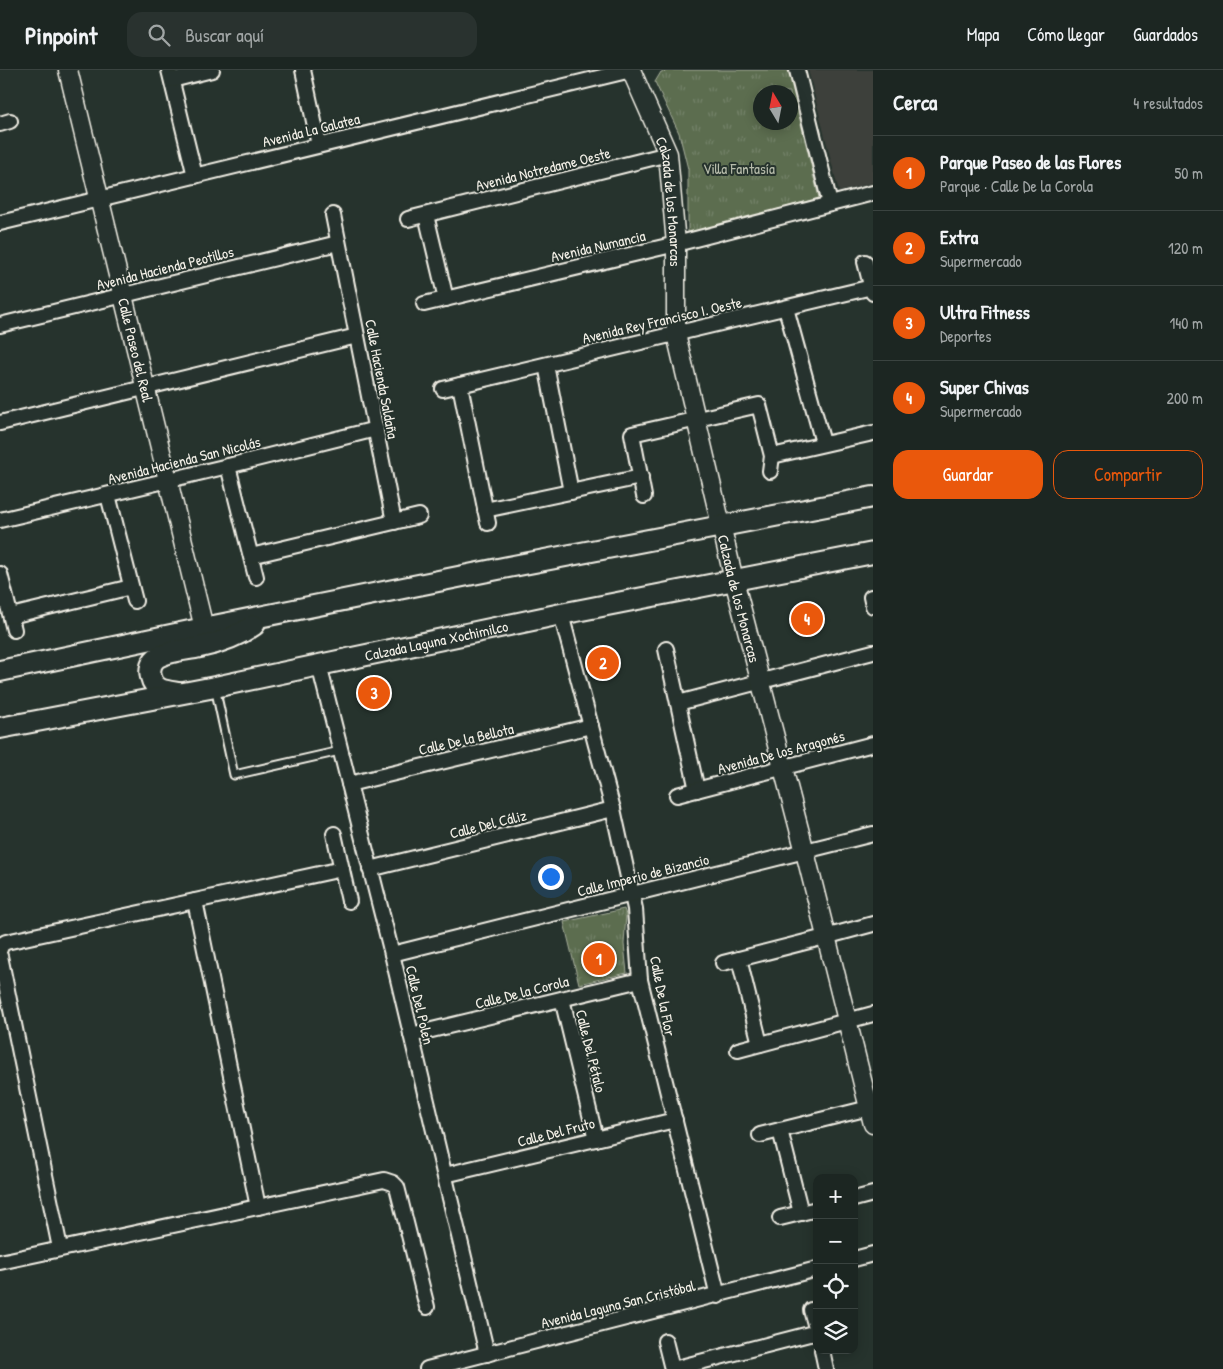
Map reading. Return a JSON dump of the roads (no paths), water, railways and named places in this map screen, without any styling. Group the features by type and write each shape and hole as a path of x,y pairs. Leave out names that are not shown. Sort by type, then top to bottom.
{"main road":[{"path":"0,672 204,628 503,568 873,498"},
{"name":"Calzada Laguna Xochimilco","path":"0,728 215,687 561,614 873,553"},
{"path":"180,694 161,690 153,685 150,675 151,664 157,657 167,653 223,641 242,633 268,616"},
{"path":"0,718 23,724"}],"street":[{"name":"Calle Paseo del Real","path":"68,70 204,628"},
{"path":"195,176 170,75 212,70"},
{"path":"303,70 319,145"},
{"name":"Avenida La Galatea","path":"0,223 631,70"},
{"name":"Calzada de los Monarcas","path":"631,70 668,154 676,244 676,334 734,580 872,1113"},
{"path":"797,70 830,204"},
{"name":"Avenida Notredame Oeste","path":"408,219 668,154"},
{"name":"Avenida Numancia","path":"424,304 676,244 873,193"},
{"path":"426,214 446,298"},
{"name":"Calle Hacienda Saldaña","path":"334,215 394,522"},
{"name":"Avenida Hacienda Peotillos","path":"0,325 338,243"},
{"path":"865,262 872,290"},
{"name":"Avenida Rey Francisco I. Oeste","path":"443,389 786,308 872,290"},
{"path":"786,308 823,444"},
{"path":"0,423 357,336"},
{"path":"546,365 571,492"},
{"path":"460,385 486,517 571,492 641,477"},
{"path":"644,496 632,434 758,405 772,456 770,471"},
{"name":"Avenida Hacienda San Nicolás","path":"0,520 376,429"},
{"path":"772,456 873,433"},
{"path":"228,466 256,577"},
{"path":"108,495 135,601"},
{"path":"251,556 419,516"},
{"path":"0,574 14,630"},
{"path":"11,616 131,587"},
{"name":"Calle De la Flor","path":"561,614 613,809 632,895 640,980 718,1296"},
{"path":"666,649 697,790"},
{"path":"678,703 873,652"},
{"name":"Calle Del Polen","path":"319,665 392,954 487,1354"},
{"name":"Calle De la Bellota","path":"349,784 591,726"},
{"name":"Avenida De los Aragonés","path":"677,795 873,744"},
{"name":"Calle Del Cáliz","path":"370,869 613,809"},
{"path":"334,834 349,901"},
{"name":"Calle Imperio de Bizancio","path":"392,954 873,834"},
{"path":"0,949 6,942 342,869"},
{"path":"196,901 258,1206"},
{"path":"723,963 826,938 873,924"},
{"path":"0,956 60,1248"},
{"path":"739,959 760,1044"},
{"name":"Calle De la Corola","path":"411,1036 640,980"},
{"name":"Calle Del Pétalo","path":"562,999 596,1139"},
{"path":"738,1050 873,1014"},
{"path":"760,1135 872,1113"},
{"name":"Calle Del Fruto","path":"445,1175 675,1120"},
{"path":"780,1130 801,1213"},
{"path":"0,1262 384,1180 393,1182 397,1187 426,1307"},
{"path":"858,1198 873,1194"},
{"path":"780,1218 813,1210"},
{"path":"858,1258 873,1254"},
{"name":"Avenida Laguna San Cristóbal","path":"427,1369 718,1296 813,1270"},
{"path":"811,1310 813,1317"},
{"path":"665,1341 673,1369 813,1333"},
{"path":"823,1354 826,1369"}],"lane":[{"path":"215,687 234,775 340,751"}],"place":[{"name":"Super Chivas","path":"807,619"},
{"name":"Extra","path":"603,663"},
{"name":"Ultra Fitness","path":"374,693"},
{"name":"Parque Paseo de las Flores","path":"599,959"}],"park label":[{"name":"Villa Fantasía","path":"739,168"}]}
